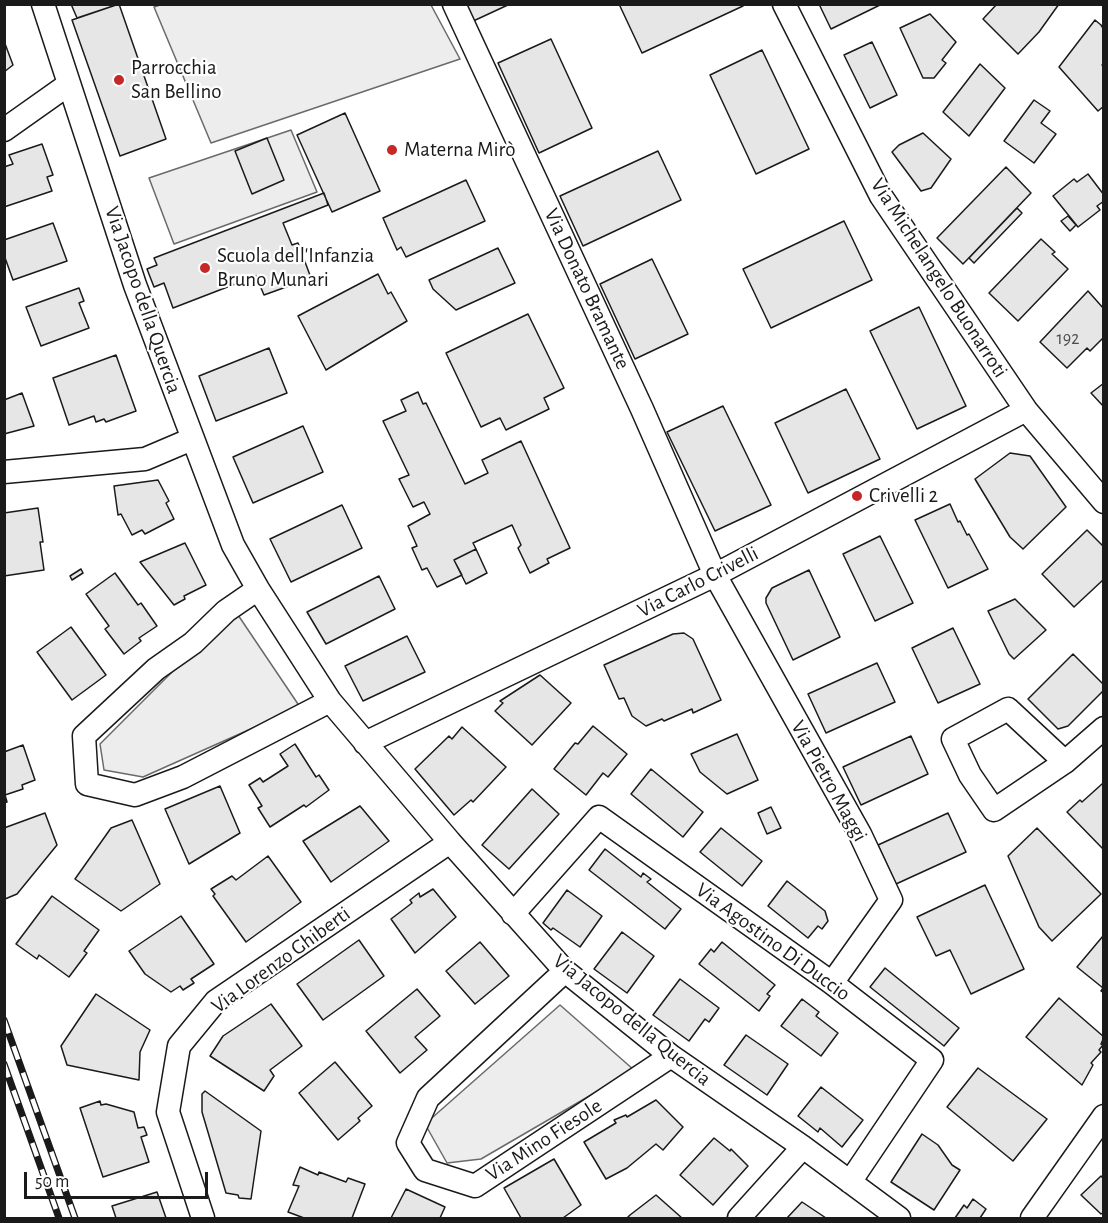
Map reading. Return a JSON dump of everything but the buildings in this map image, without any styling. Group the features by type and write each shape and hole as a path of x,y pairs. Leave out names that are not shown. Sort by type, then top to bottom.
{"street":[{"name":"Via Jacopo della Quercia","path":"43,4 135,285 233,545 258,589 330,701 450,842 565,971 671,1056 803,1147 899,1218"},
{"name":"Via Donato Bramante","path":"454,4 642,408 715,575"},
{"name":"Via Michelangelo Buonarroti","path":"784,4 881,196 1026,410 1101,496"},
{"path":"4,130 69,84"},
{"name":"Via Carlo Crivelli","path":"365,743 715,575 1026,410"},
{"path":"4,472 145,459 192,440"},
{"name":"Via Pietro Maggi","path":"715,575 860,834 891,900 832,983"},
{"path":"258,589 225,611 193,643 156,669 84,736 87,784 135,795 183,777 330,701"},
{"path":"1065,762 1008,709 953,739 970,776 994,810 1065,762 1104,728"},
{"name":"Via Agostino Di Duccio","path":"513,914 599,817 832,983 932,1060 850,1182"},
{"name":"Via Lorenzo Ghiberti","path":"203,1218 168,1112 179,1046 216,1001 450,842"},
{"name":"Via Mino Fiesole","path":"565,971 428,1098 408,1143 425,1170 475,1186 671,1056"},
{"path":"1032,1218 1102,1123"},
{"path":"739,1218 803,1147"}],"shaded area":[{"path":"160,5 431,5 460,59 211,143 154,7"},
{"path":"291,130 317,192 174,244 149,178"},
{"path":"236,612 300,707 143,777 104,770 100,744"},
{"path":"560,1005 634,1070 481,1159 447,1163 425,1124"}],"railway":[{"path":"4,1020 75,1218"},
{"path":"4,1064 59,1218"}],"place":[{"name":"Parrocchia San Bellino","path":"119,80"},
{"name":"Materna Mirò","path":"392,150"},
{"name":"Scuola dell'Infanzia Bruno Munari","path":"205,268"},
{"name":"Crivelli 2","path":"857,496"}]}
